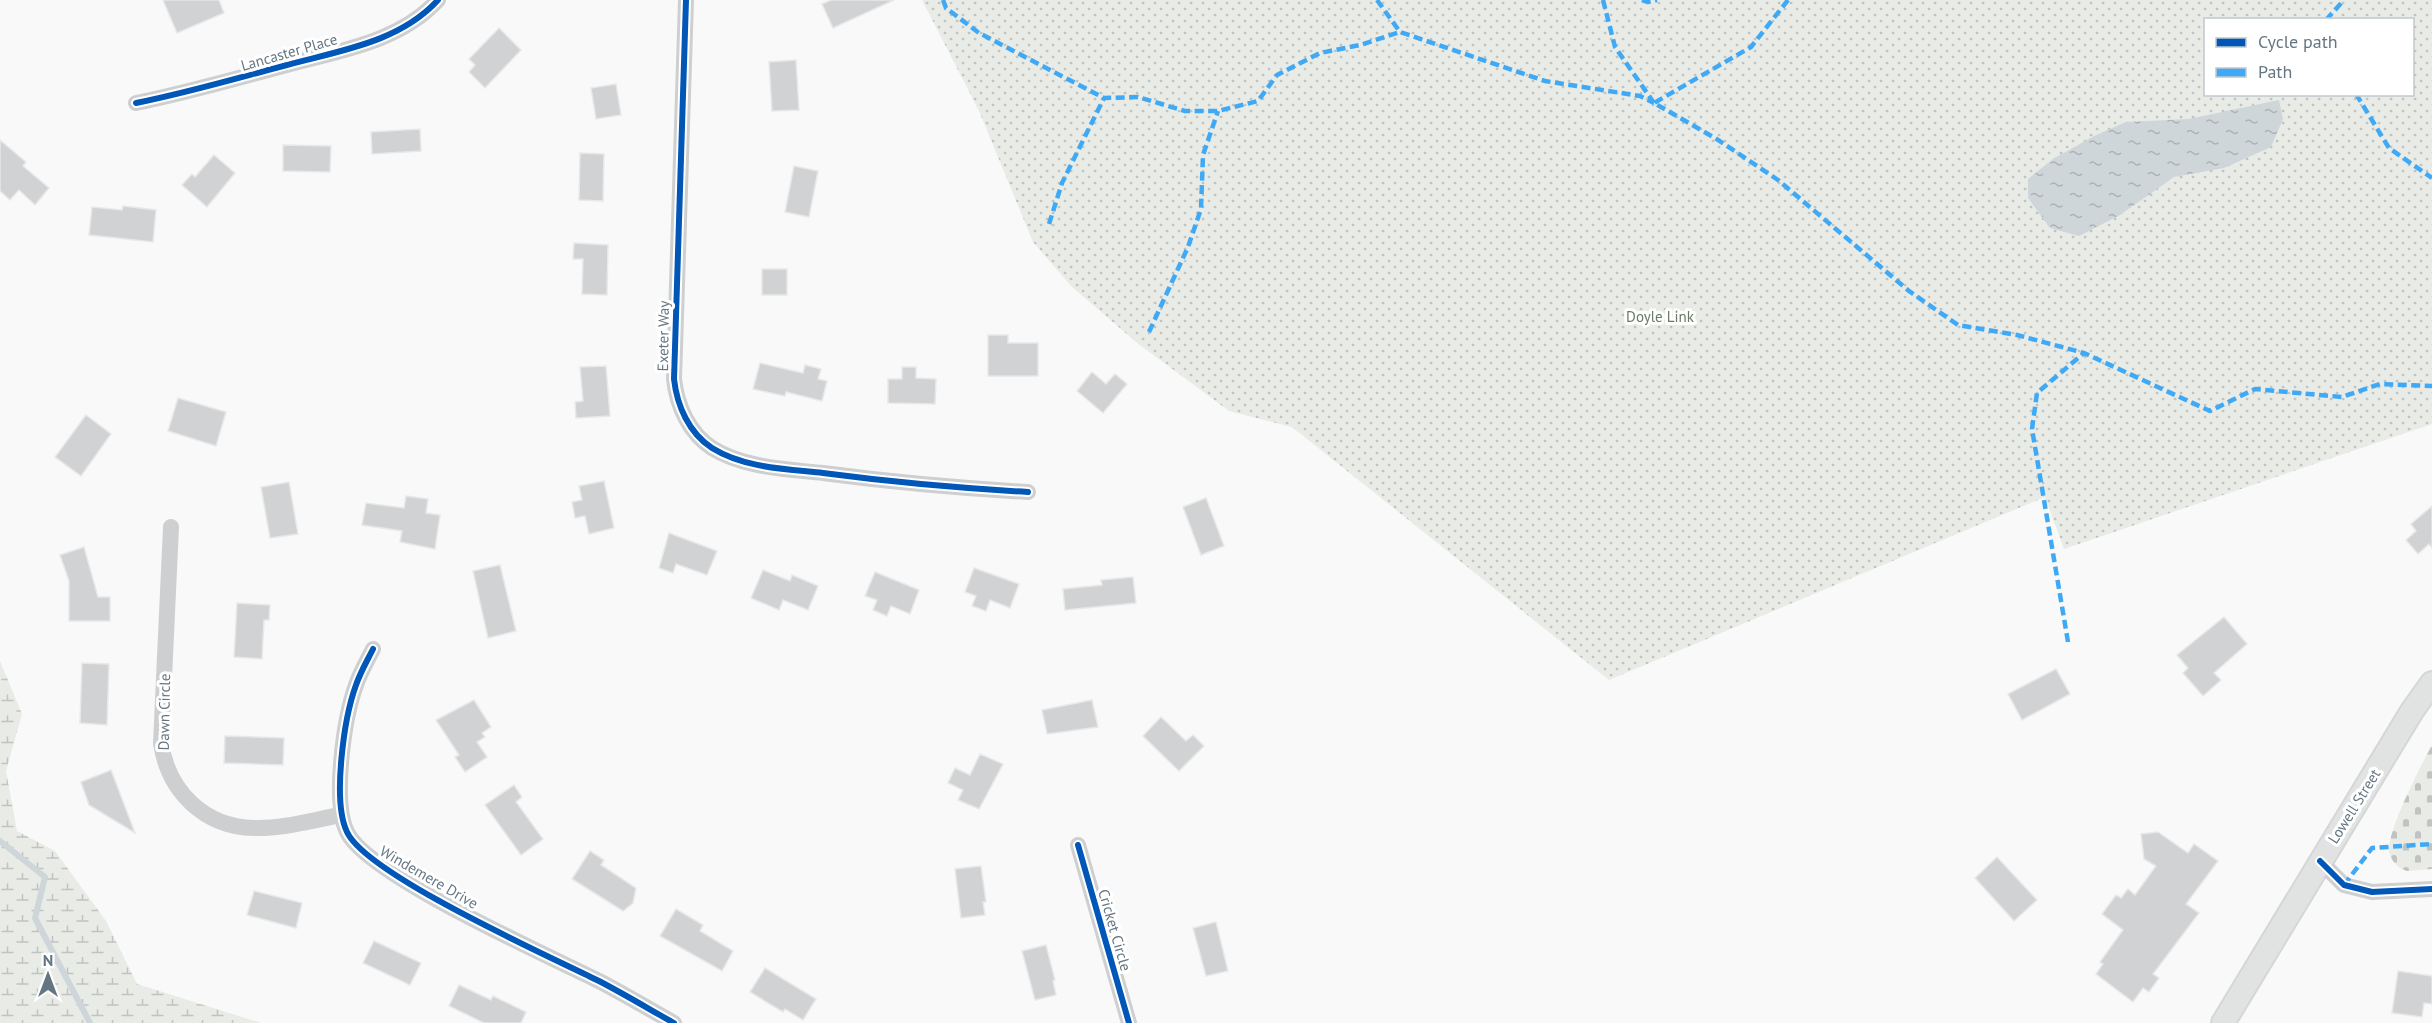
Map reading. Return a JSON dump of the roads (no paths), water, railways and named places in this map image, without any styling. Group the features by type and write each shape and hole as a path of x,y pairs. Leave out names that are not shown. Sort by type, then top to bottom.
{"main road":[{"name":"Lowell Street","path":"2223,1023 2412,711 2432,683"}],"street":[{"name":"Lancaster Place","path":"136,103 198,90 376,40 419,19 438,0"},
{"name":"Exeter Way","path":"686,0 674,378 680,407 694,432 722,454 759,465 932,486 1028,492"},
{"name":"Dawn Circle","path":"171,527 161,743 167,770 173,783 202,813 235,826 263,828 341,815"},
{"name":"Windemere Drive","path":"373,649 350,704 340,788 341,815 352,841 385,869 674,1023"},
{"name":"Cricket Circle","path":"1078,844 1129,1023"},
{"path":"2320,861 2344,885 2372,892 2432,889"}],"water":[{"path":"2279,100 2283,119 2271,147 2224,168 2174,177 2120,215 2079,236 2050,228 2028,198 2028,179 2053,159 2094,136 2126,122 2189,119"}],"waterway":[{"path":"0,841 45,877 35,918 90,1023"}],"park label":[{"name":"Doyle Link","path":"1660,316"}]}
